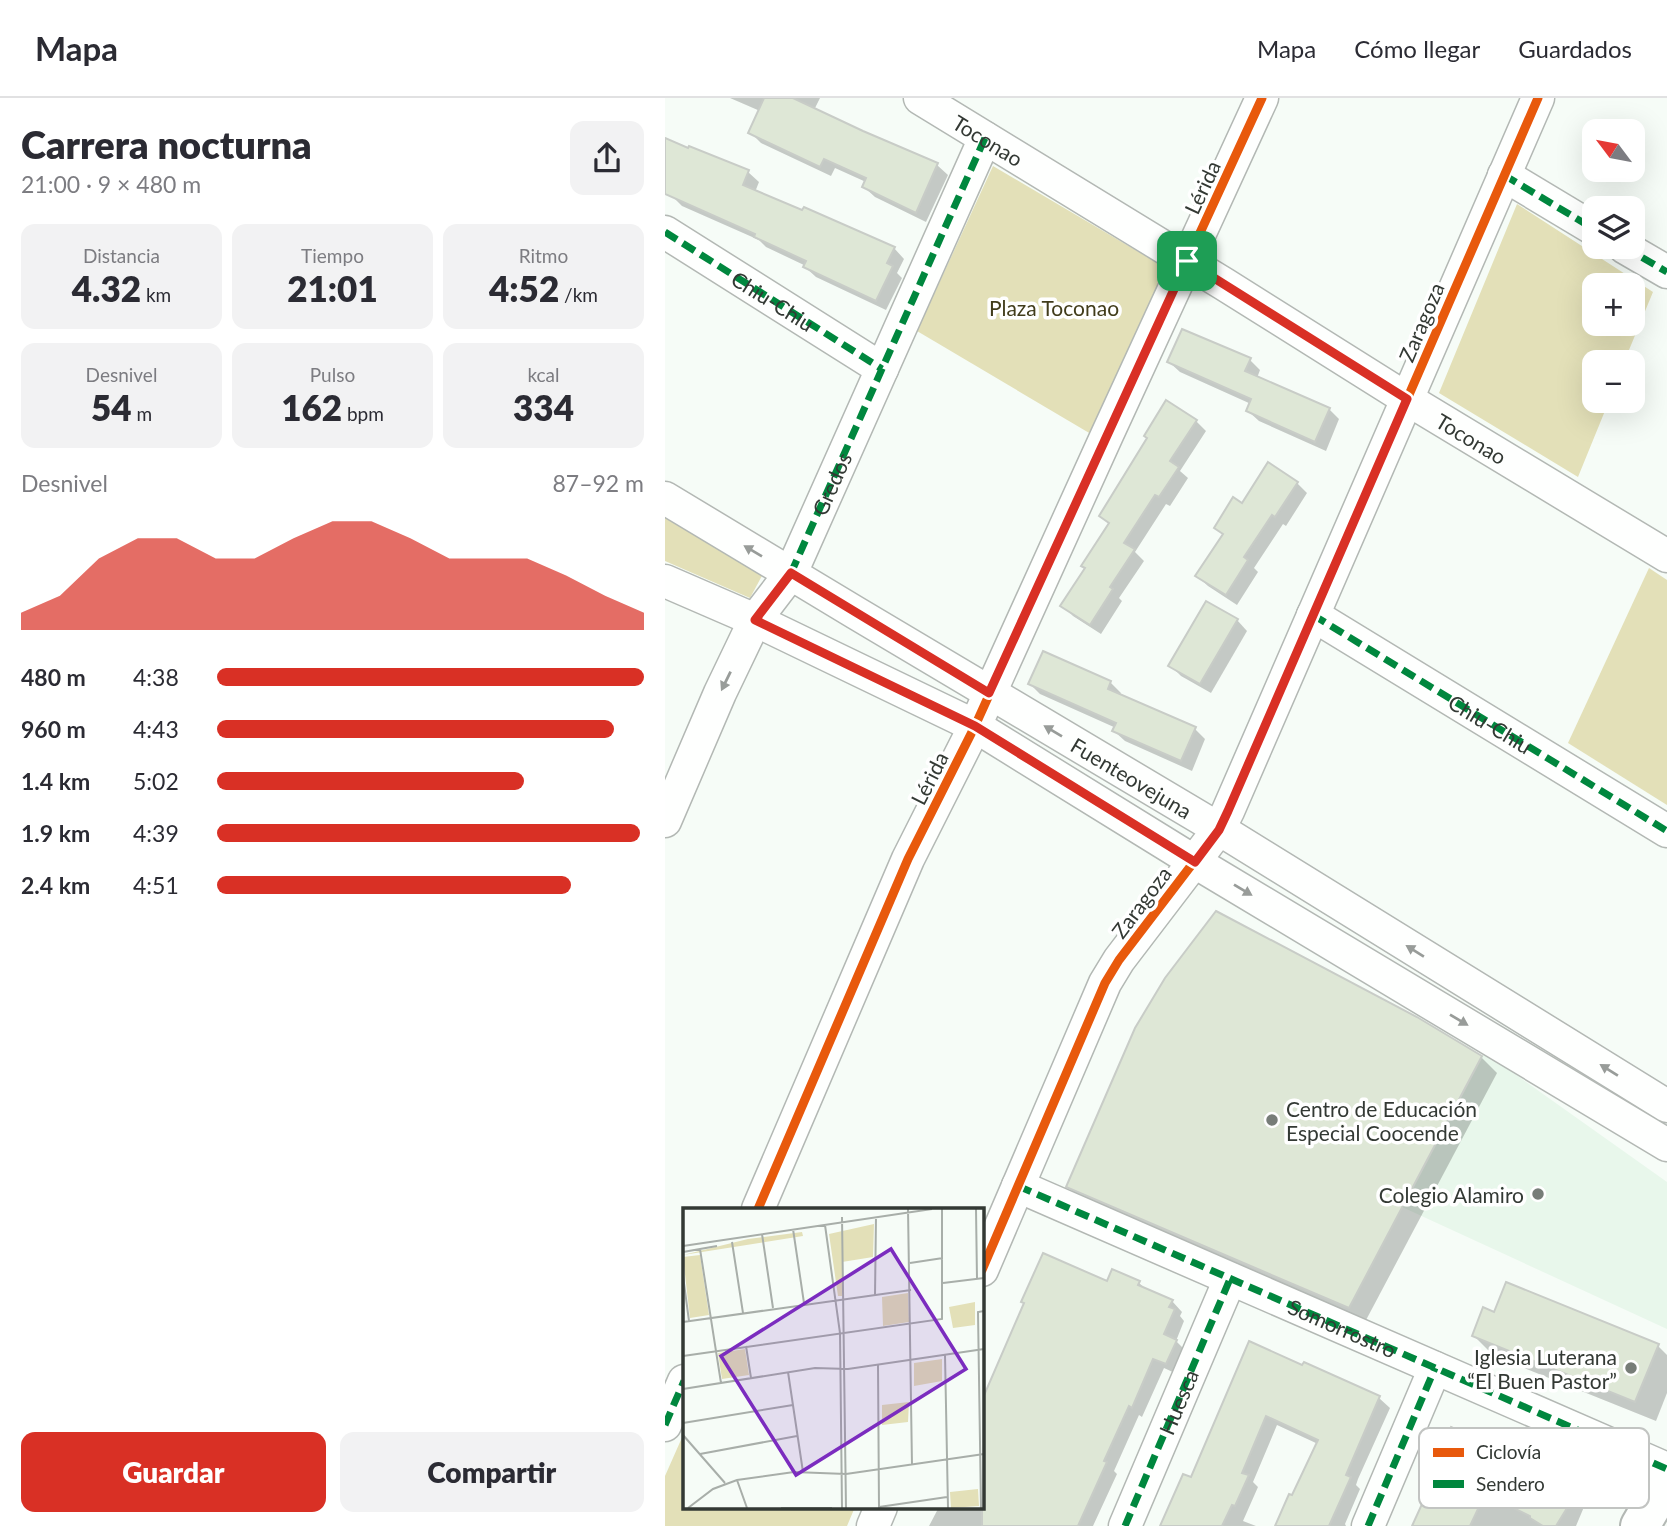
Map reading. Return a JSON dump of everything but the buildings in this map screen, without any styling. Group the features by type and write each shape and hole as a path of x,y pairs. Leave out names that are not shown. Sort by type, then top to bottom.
{"street":[{"name":"Toconao","path":"920,98 1667,556"},
{"name":"Lérida","path":"758,1208 908,859 975,726 1262,98"},
{"name":"Zaragoza","path":"983,1268 1105,983 1119,960 1219,830 1538,98"},
{"name":"Gredos","path":"665,821 720,692 755,620 791,573 985,138"},
{"path":"1504,175 1582,222"},
{"name":"Chiu-Chiu","path":"665,232 882,369"},
{"path":"1645,259 1667,272"},
{"name":"Fuenteovejuna","path":"665,498 1219,830 1667,1106"},
{"name":"Fuenteovejuna","path":"665,581 755,620 975,726 1195,862 1667,1145"},
{"name":"Chiu-Chiu","path":"1313,615 1667,831"},
{"name":"Somorrostro","path":"1018,1186 1573,1428"},
{"name":"Huesca","path":"1125,1526 1230,1279"},
{"path":"1368,1526 1435,1368"},
{"path":"665,1425 683,1383"},
{"name":"Somorrostro","path":"1649,1461 1667,1469"},
{"path":"1640,1526 1667,1480"},
{"path":"873,1526 881,1508"}],"shaded area":[{"name":"Colegio Alamiro","path":"1484,1052 1667,1182 1667,1329 1402,1207"}],"green space":[{"name":"Plaza Toconao","path":"993,166 1171,271 1096,437 917,331"},
{"path":"1517,204 1582,246 1582,259 1602,259 1624,273 1582,273 1582,336 1635,336 1629,350 1582,350 1582,413 1604,413 1578,477 1439,393"},
{"path":"1645,287 1653,292 1645,311"},
{"path":"665,513 764,572 750,598 665,561"},
{"path":"1649,568 1667,580 1667,805 1568,743"},
{"path":"683,1435 683,1508 855,1508 847,1526 665,1526 665,1476"}],"marked path":[{"path":"791,573 985,138"},
{"path":"1504,175 1582,222"},
{"path":"665,232 882,369"},
{"path":"1645,259 1667,272"},
{"path":"1313,615 1667,831"},
{"path":"1018,1186 1573,1428"},
{"path":"1125,1526 1230,1279"},
{"path":"1368,1526 1435,1368"},
{"path":"665,1425 683,1383"},
{"path":"1649,1461 1667,1469"}],"cycle path":[{"path":"758,1208 908,859 975,726 1262,98"},
{"path":"983,1268 1105,983 1119,960 1219,829 1228,811 1538,98"}],"place":[{"name":"Centro de Educación Especial Coocende","path":"1272,1120"},
{"name":"Colegio Alamiro","path":"1538,1194"},
{"name":"Iglesia Luterana “El Buen Pastor”","path":"1631,1368"}],"route":[{"path":"1187,261 1407,399 1228,811 1219,830 1195,862 975,726 755,620 791,573 989,693 1187,261"}]}
